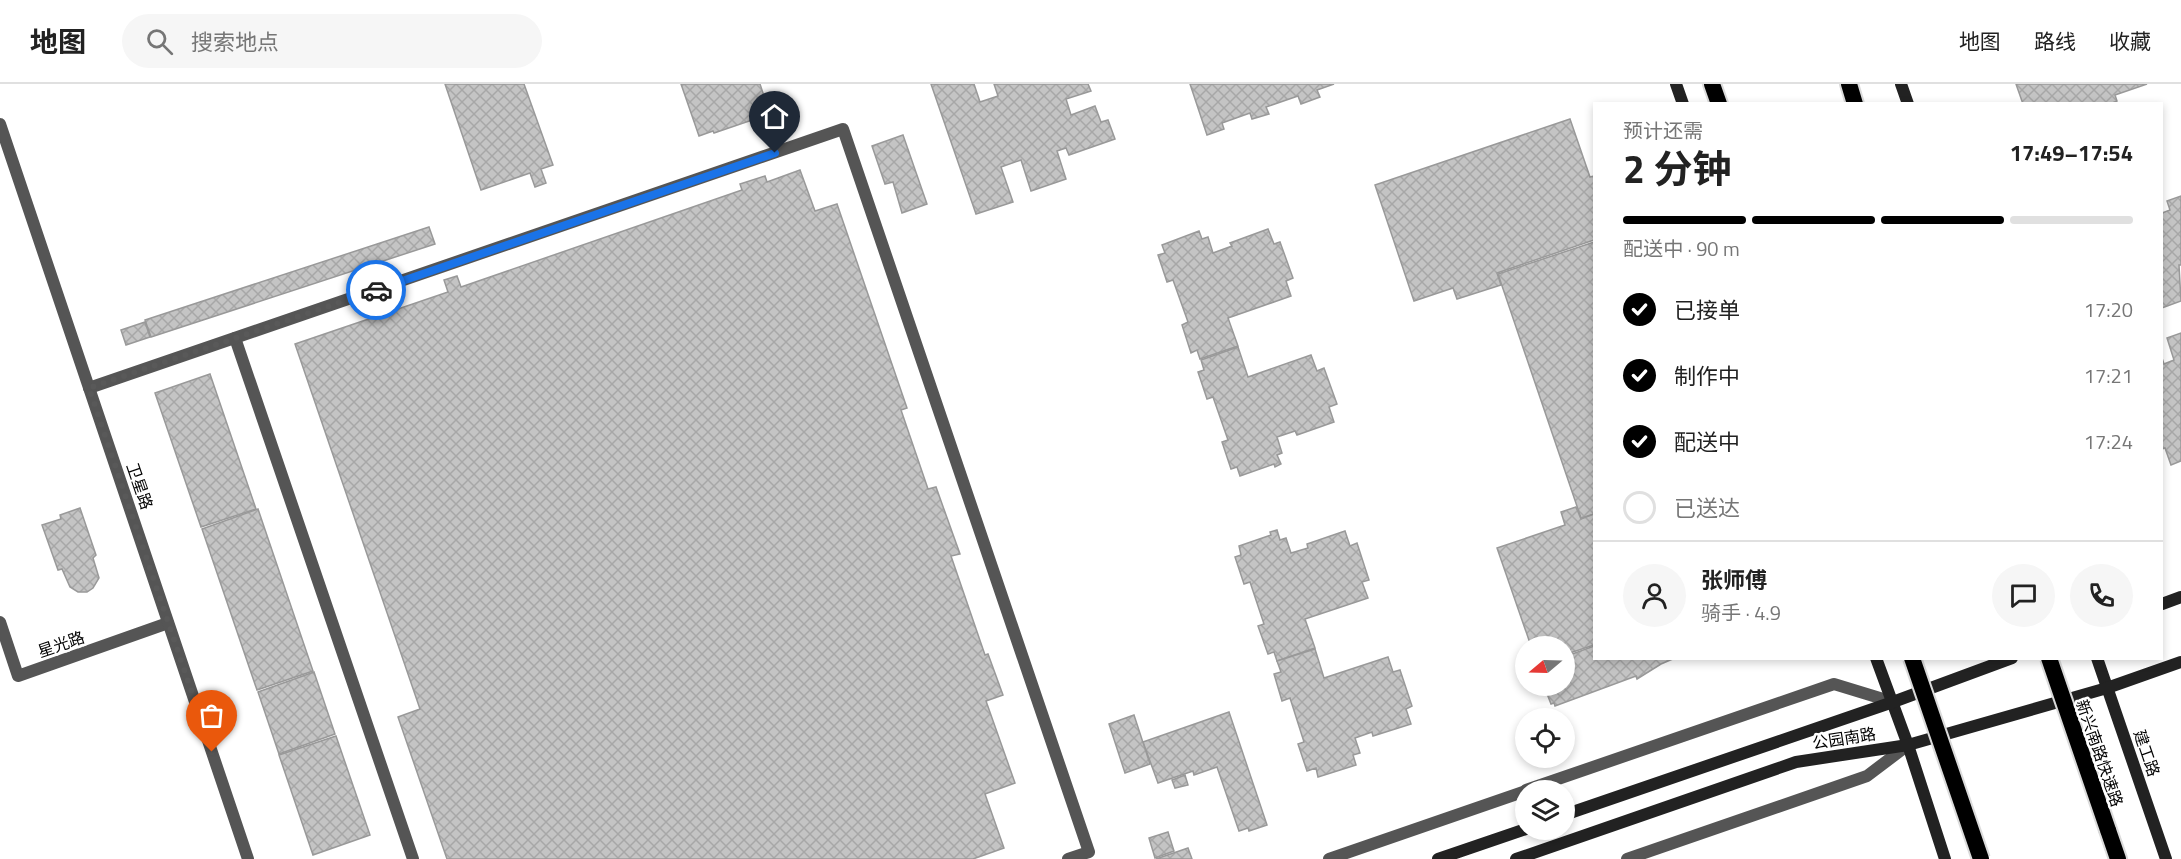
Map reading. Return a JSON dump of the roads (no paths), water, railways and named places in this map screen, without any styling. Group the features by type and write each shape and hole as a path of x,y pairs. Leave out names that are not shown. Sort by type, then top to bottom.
{"highway":[{"path":"1712,84 1718,102"},
{"path":"1849,84 1854,102"},
{"path":"1913,660 1981,859"},
{"name":"新兴南路快速路","path":"2050,660 2118,859"}],"main road":[{"path":"1676,84 1682,102"},
{"path":"1901,84 1907,102"},
{"path":"2163,604 2181,597"},
{"path":"1877,660 1908,745 1945,859"},
{"name":"公园南路","path":"1575,811 1893,702 2007,660"},
{"name":"建工路","path":"2098,660 2166,859"},
{"name":"公园南路","path":"1516,859 1796,762 1908,745 2108,688 2181,662"},
{"path":"1438,859 1515,833"}],"street":[{"name":"卫星路","path":"0,124 248,859"},
{"path":"89,388 843,129 1089,852 1068,859"},
{"path":"235,338 413,859"},
{"name":"星光路","path":"0,622 18,676 168,624"},
{"path":"1558,780 1834,684 1893,702"},
{"path":"1627,859 1868,776 1908,745"},
{"path":"1329,859 1515,795"}]}
